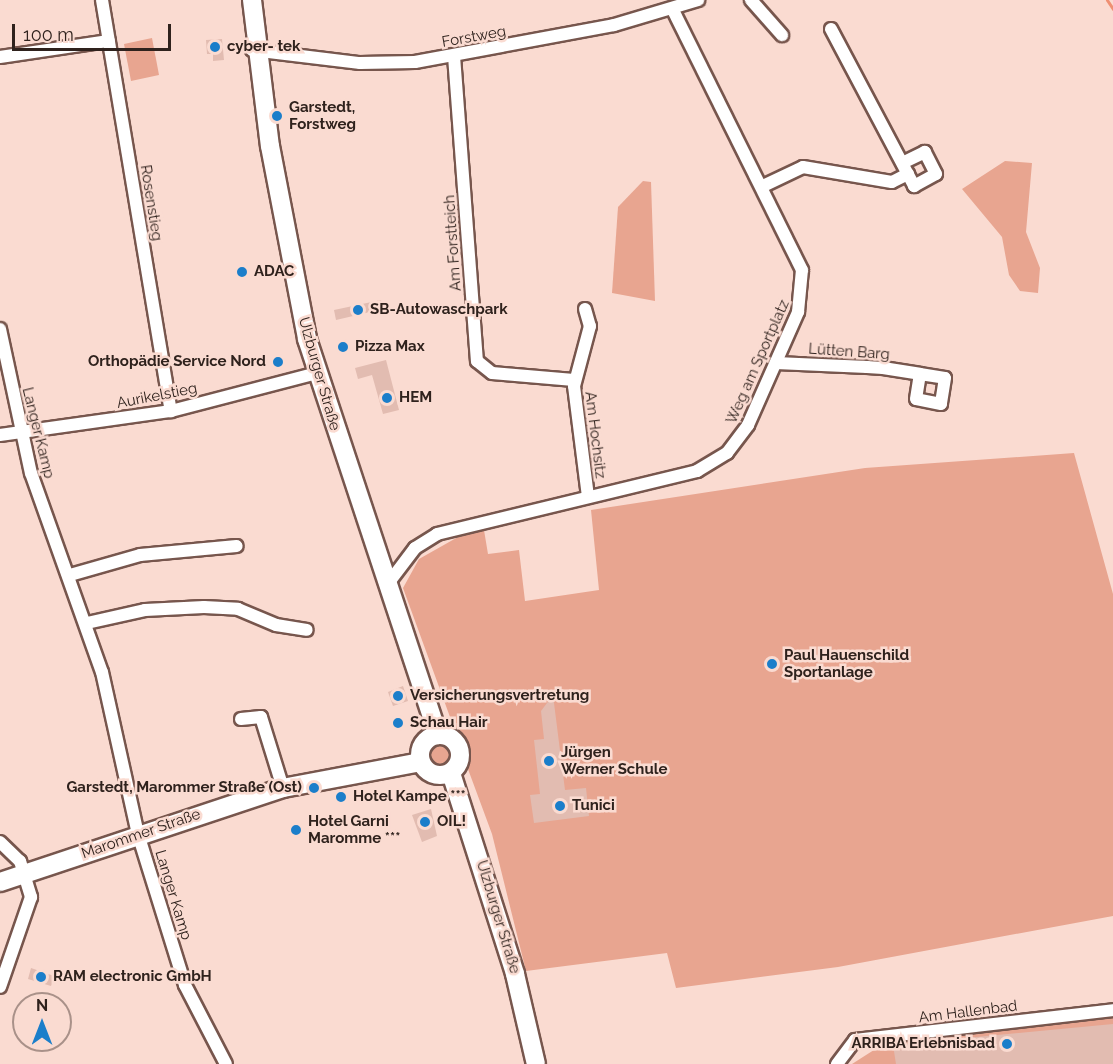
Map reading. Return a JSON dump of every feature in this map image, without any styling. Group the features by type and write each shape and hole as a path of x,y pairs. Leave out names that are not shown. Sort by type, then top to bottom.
{"main road":[{"name":"Ulzburger Straße","path":"252,0 254,50 270,146 317,373 390,581 438,735"},
{"path":"438,735 451,739 459,748 460,759 451,773 433,774 421,762 422,747 438,735"},
{"name":"Marommer Straße","path":"0,882 138,834 283,788 421,762"},
{"name":"Ulzburger Straße","path":"451,773 512,964 536,1064"}],"street":[{"name":"Rosenstieg","path":"102,0 171,411"},
{"name":"Forstweg","path":"254,50 383,64 454,56 673,10 698,0"},
{"path":"751,0 782,35"},
{"name":"Weg am Sportplatz","path":"390,581 415,548 437,534 691,473 722,457 746,430 800,307 802,275 763,186 673,10"},
{"path":"763,186 804,167 892,182 905,169 831,29"},
{"path":"0,57 109,40"},
{"name":"Am Forstteich","path":"454,56 477,361 492,373 574,380"},
{"name":"Am Hochsitz","path":"585,309 590,326 574,380 588,497"},
{"name":"Langer Kamp","path":"0,329 21,433 41,502 87,623 138,834 185,986 226,1064"},
{"name":"Lütten Barg","path":"776,363 920,374"},
{"name":"Aurikelstieg","path":"0,435 171,411 317,373"},
{"path":"69,575 140,555 237,546"},
{"path":"87,623 145,610 204,607 238,609 276,625 307,630"},
{"path":"241,719 261,717 283,788"},
{"path":"0,842 27,874 31,897 0,987"},
{"name":"Am Hallenbad","path":"837,1064 855,1040 1113,1010"}],"shaded area":[{"path":"152,38 159,75 131,81 124,44"},
{"path":"1005,161 1032,163 1026,232 1040,268 1038,293 1020,291 1009,275 1002,237 962,189"},
{"path":"643,181 651,182 655,301 612,293 618,207"},
{"name":"Paul Hauenschild Sportanlage","path":"1074,453 1113,594 1113,916 838,967 676,988 667,953 526,971 492,834 465,761 465,743 454,728 403,588 419,559 458,537 484,530 488,554 519,550 525,601 599,590 591,510 865,468"},
{"path":"440,743 449,746 452,755 449,764 440,767 431,764 428,755 431,746"},
{"name":"ARRIBA Erlebnisbad","path":"1113,1013 1113,1064 852,1064 888,1041"}],"building":[{"name":"cyber- tek","path":"222,39 224,60 213,61 213,54 207,54 206,40"},
{"name":"SB-Autowaschpark","path":"381,300 383,309 336,320 334,310"},
{"name":"HEM","path":"386,360 399,410 383,414 372,375 358,379 355,368"},
{"name":"Versicherungsvertretung","path":"403,686 408,701 393,706 388,692"},
{"path":"553,695 565,790 586,788 589,816 534,823 530,795 540,794 534,740 544,739 541,711"},
{"name":"OIL!","path":"431,809 437,836 422,842 412,815"},
{"name":"RAM electronic GmbH","path":"31,968 54,976 51,986 28,979"},
{"name":"ARRIBA Erlebnisbad","path":"1113,1024 1113,1064 896,1064 893,1045"}],"waterway":[{"path":"1107,0 1113,9"}],"place":[{"name":"cyber- tek","path":"215,47"},
{"name":"Garstedt, Forstweg","path":"277,116"},
{"name":"ADAC","path":"242,272"},
{"name":"SB-Autowaschpark","path":"358,310"},
{"name":"Pizza Max","path":"343,347"},
{"name":"Orthopädie Service Nord","path":"278,362"},
{"name":"HEM","path":"387,398"},
{"name":"Paul Hauenschild Sportanlage","path":"772,664"},
{"name":"Versicherungsvertretung","path":"398,696"},
{"name":"Schau Hair","path":"398,723"},
{"name":"Jürgen Werner Schule","path":"549,761"},
{"name":"Garstedt, Marommer Straße (Ost)","path":"314,788"},
{"name":"Hotel Kampe ***","path":"341,797"},
{"name":"Tunici","path":"560,806"},
{"name":"OIL!","path":"425,822"},
{"name":"Hotel Garni Maromme ***","path":"296,830"},
{"name":"RAM electronic GmbH","path":"41,977"},
{"name":"ARRIBA Erlebnisbad","path":"1007,1044"}]}
